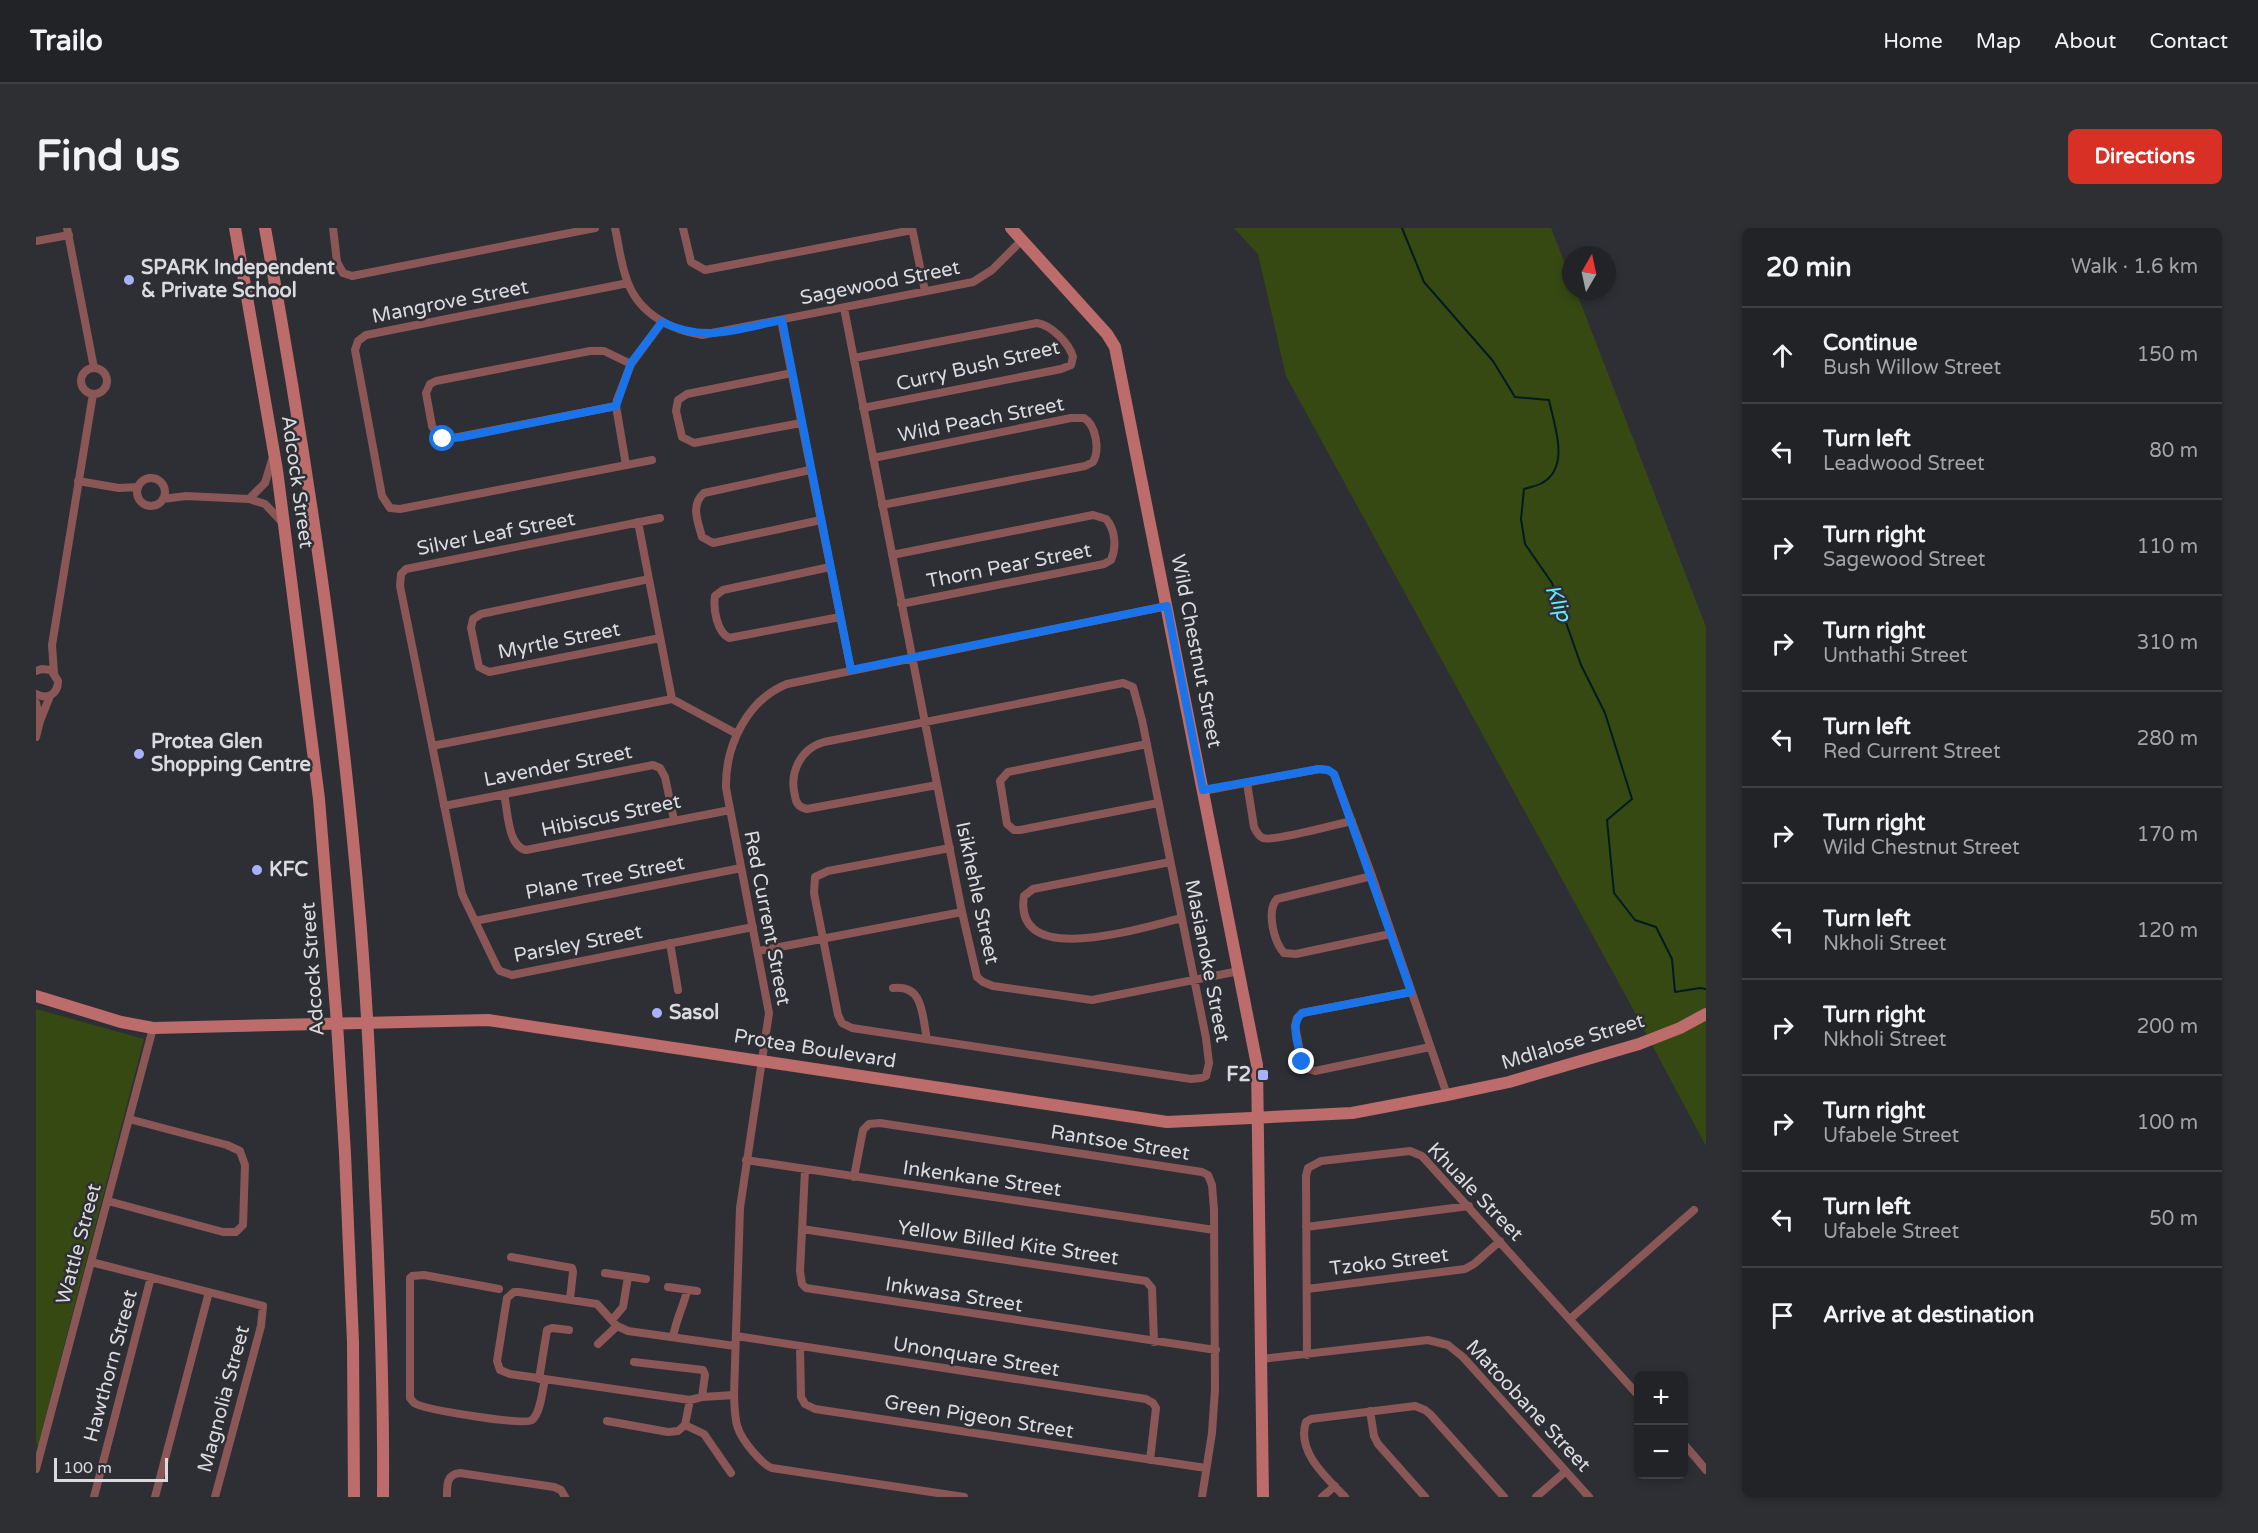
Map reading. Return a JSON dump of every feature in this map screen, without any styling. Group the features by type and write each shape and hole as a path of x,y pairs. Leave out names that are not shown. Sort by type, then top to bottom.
{"street":[{"name":"Adcock Street","path":"235,228 273,450 315,765 338,1023 352,1330 354,1497"},
{"name":"Adcock Street","path":"265,228 304,462 327,621 358,892 369,1022 380,1282 383,1497"},
{"path":"333,228 337,262 343,273 352,276 548,233 595,228"},
{"name":"Sagewood Street","path":"615,228 628,283 639,302 662,322 682,331 702,335 959,286 982,277 1022,240"},
{"path":"683,228 691,262 705,270 912,229 924,291"},
{"name":"Wild Chestnut Street","path":"1011,228 1107,334 1115,347 1167,606 1257,1065 1263,1497"},
{"path":"36,241 68,232 94,368"},
{"name":"Mangrove Street","path":"628,283 366,335 358,341 355,350 382,496 390,508 400,509 652,460"},
{"name":"Isikhehle Street","path":"844,308 975,972 983,982 993,986 1092,1000 1239,971"},
{"path":"782,320 851,670"},
{"path":"626,465 616,406 631,363 662,322"},
{"name":"Curry Bush Street","path":"854,358 1036,323 1050,329 1071,350 1073,357 1071,365 1061,369 863,408"},
{"path":"616,406 448,439 434,432 426,393 430,384 436,381 590,351 604,351 631,363"},
{"path":"94,368 104,371 108,383 103,391 93,394 83,389 81,380 84,372 94,368"},
{"path":"792,373 687,394 678,399 676,411 682,437 694,443 801,423"},
{"path":"36,737 50,696 58,686 54,673 52,645 93,394"},
{"name":"Wild Peach Street","path":"873,458 1071,418 1087,419 1092,428 1097,452 1093,462 1086,466 882,505"},
{"path":"249,499 268,478 273,450"},
{"path":"810,470 704,493 698,499 695,508 702,537 713,543 821,520"},
{"path":"186,496 164,486 157,480 148,478 138,492 140,501 147,506 157,505 163,499 186,496 249,499 265,504 284,525"},
{"path":"78,481 138,492"},
{"path":"163,499 164,486"},
{"name":"Thorn Pear Street","path":"892,555 1093,515 1106,519 1112,528 1114,552 1112,560 1104,564 901,604"},
{"name":"Silver Leaf Street","path":"432,744 400,586 399,578 402,571 660,518"},
{"path":"638,522 672,699"},
{"path":"830,567 723,590 715,596 714,604 721,631 729,638 840,617"},
{"name":"Myrtle Street","path":"649,579 482,614 472,620 471,628 479,667 489,672 660,638"},
{"name":"Red Current Street","path":"964,1497 768,1466 740,1436 735,1425 735,1346 740,1208 769,1013 759,951 730,810 726,777 728,758 737,734 752,711 776,688 807,678 912,659 1167,606"},
{"path":"37,671 52,645"},
{"path":"37,671 46,669 54,673"},
{"name":"Masianoke Street","path":"824,940 838,1015 842,1023 852,1028 1191,1079 1207,1074 1209,1058 1137,694 1133,687 1126,683 926,723"},
{"path":"36,694 50,696"},
{"path":"432,744 672,699 737,734"},
{"path":"36,703 40,721"},
{"path":"926,723 815,745 795,768 792,785 798,806 811,809 937,785"},
{"name":"Parsley Street","path":"432,744 462,894 500,971 512,975 753,927"},
{"path":"1147,744 1008,772 1000,780 1007,824 1014,830 1020,830 1158,803"},
{"name":"Lavender Street","path":"444,806 653,765 660,768 665,777 674,820"},
{"path":"1203,790 1308,771 1328,770 1336,778 1447,1095"},
{"path":"1247,783 1254,826 1257,833 1263,837 1276,838 1352,821"},
{"name":"Hibiscus Street","path":"504,794 514,841 526,850 730,810"},
{"path":"824,940 813,887 817,875 950,848"},
{"path":"1170,862 1033,889 1024,896 1025,913 1030,927 1040,934 1079,940 1182,918"},
{"name":"Plane Tree Street","path":"475,921 741,868"},
{"path":"1372,876 1276,899 1271,913 1277,942 1284,953 1296,954 1390,934"},
{"path":"759,951 962,912"},
{"path":"670,943 678,990"},
{"path":"893,988 906,988 915,993 927,1039"},
{"path":"1411,992 1302,1013 1297,1018 1295,1026 1302,1062 1306,1068 1315,1071 1430,1047"},
{"name":"Protea Boulevard","path":"36,996 121,1022 153,1028 488,1020 1156,1121 1352,1113 1447,1095"},
{"name":"Mdlalose Street","path":"1447,1095 1509,1082 1639,1044 1680,1028 1706,1014"},
{"name":"Wattle Street","path":"36,1469 153,1028"},
{"path":"108,1201 223,1232 236,1232 243,1225 245,1165 240,1151 227,1145 129,1119"},
{"name":"Rantsoe Street","path":"854,1177 863,1130 869,1124 880,1123 1202,1172 1210,1177 1214,1230 1216,1350 1214,1411 1202,1497"},
{"name":"Khuale Street","path":"1307,1355 1307,1171 1311,1165 1321,1161 1415,1151 1469,1206 1634,1390"},
{"name":"Inkenkane Street","path":"746,1160 1214,1230"},
{"name":"Inkwasa Street","path":"805,1170 801,1279 803,1286 815,1291 1216,1350"},
{"path":"1306,1227 1469,1206"},
{"path":"1570,1318 1694,1210"},
{"name":"Yellow Billed Kite Street","path":"802,1229 1146,1281 1152,1288 1154,1342"},
{"name":"Tzoko Street","path":"1307,1288 1465,1269 1500,1241"},
{"path":"511,1257 572,1268 570,1299"},
{"name":"Magnolia Street","path":"91,1262 263,1306 261,1326 215,1497"},
{"path":"605,1273 646,1279"},
{"path":"500,1289 424,1275 412,1275 410,1278 410,1398 418,1405 512,1422 527,1422 534,1418 537,1412 547,1330 552,1328 569,1330"},
{"name":"Hawthorn Street","path":"94,1497 151,1277"},
{"path":"598,1344 623,1307 628,1277"},
{"path":"668,1287 697,1291"},
{"path":"673,1337 678,1313 687,1291"},
{"path":"155,1497 209,1292"},
{"path":"734,1395 690,1400 510,1374 503,1372 497,1366 507,1298 514,1292 597,1304 614,1323 628,1331 735,1346"},
{"name":"Unonquare Street","path":"736,1336 1146,1399 1155,1406 1157,1413 1150,1460"},
{"name":"Matoobane Street","path":"1261,1359 1416,1341 1443,1343 1463,1357 1589,1497"},
{"name":"Green Pigeon Street","path":"800,1346 801,1397 805,1404 815,1409 1206,1468"},
{"path":"634,1362 703,1370 705,1375 702,1397"},
{"path":"607,1421 674,1432 685,1425 690,1400"},
{"path":"1345,1497 1312,1460 1307,1450 1304,1432 1306,1422 1311,1419 1408,1406 1425,1410 1504,1497"},
{"path":"1370,1411 1374,1436 1378,1444 1425,1497"},
{"path":"685,1425 704,1434 731,1473"},
{"path":"1688,1450 1706,1470"},
{"path":"1536,1497 1566,1471"},
{"path":"447,1497 448,1479 456,1474 544,1485 561,1490 565,1497"},
{"path":"1322,1497 1335,1486"}],"green space":[{"path":"1234,228 1551,228 1562,256 1562,300 1579,300 1706,627 1706,1146 1286,376 1258,254"},
{"path":"36,1009 144,1039 38,1446 36,1442"}],"waterway":[{"name":"Klip","path":"1402,228 1424,282 1493,361 1515,397 1549,400 1557,433 1556,467 1551,476 1542,483 1524,489 1521,519 1525,544 1552,583 1581,665 1605,713 1632,799 1607,820 1614,893 1635,920 1656,927 1672,959 1675,992 1706,989"}],"place":[{"name":"SPARK Independent & Private School","path":"129,280"},
{"name":"Protea Glen Shopping Centre","path":"139,754"},
{"name":"KFC","path":"257,870"},
{"name":"Sasol","path":"657,1013"},
{"name":"F2","path":"1263,1075"}],"route":[{"path":"443,439 616,406 631,363 662,322 682,331 702,335 782,320 851,670 1167,606 1203,790 1319,769 1328,770 1334,774 1372,876 1411,992 1302,1013 1295,1023 1302,1062"}]}
